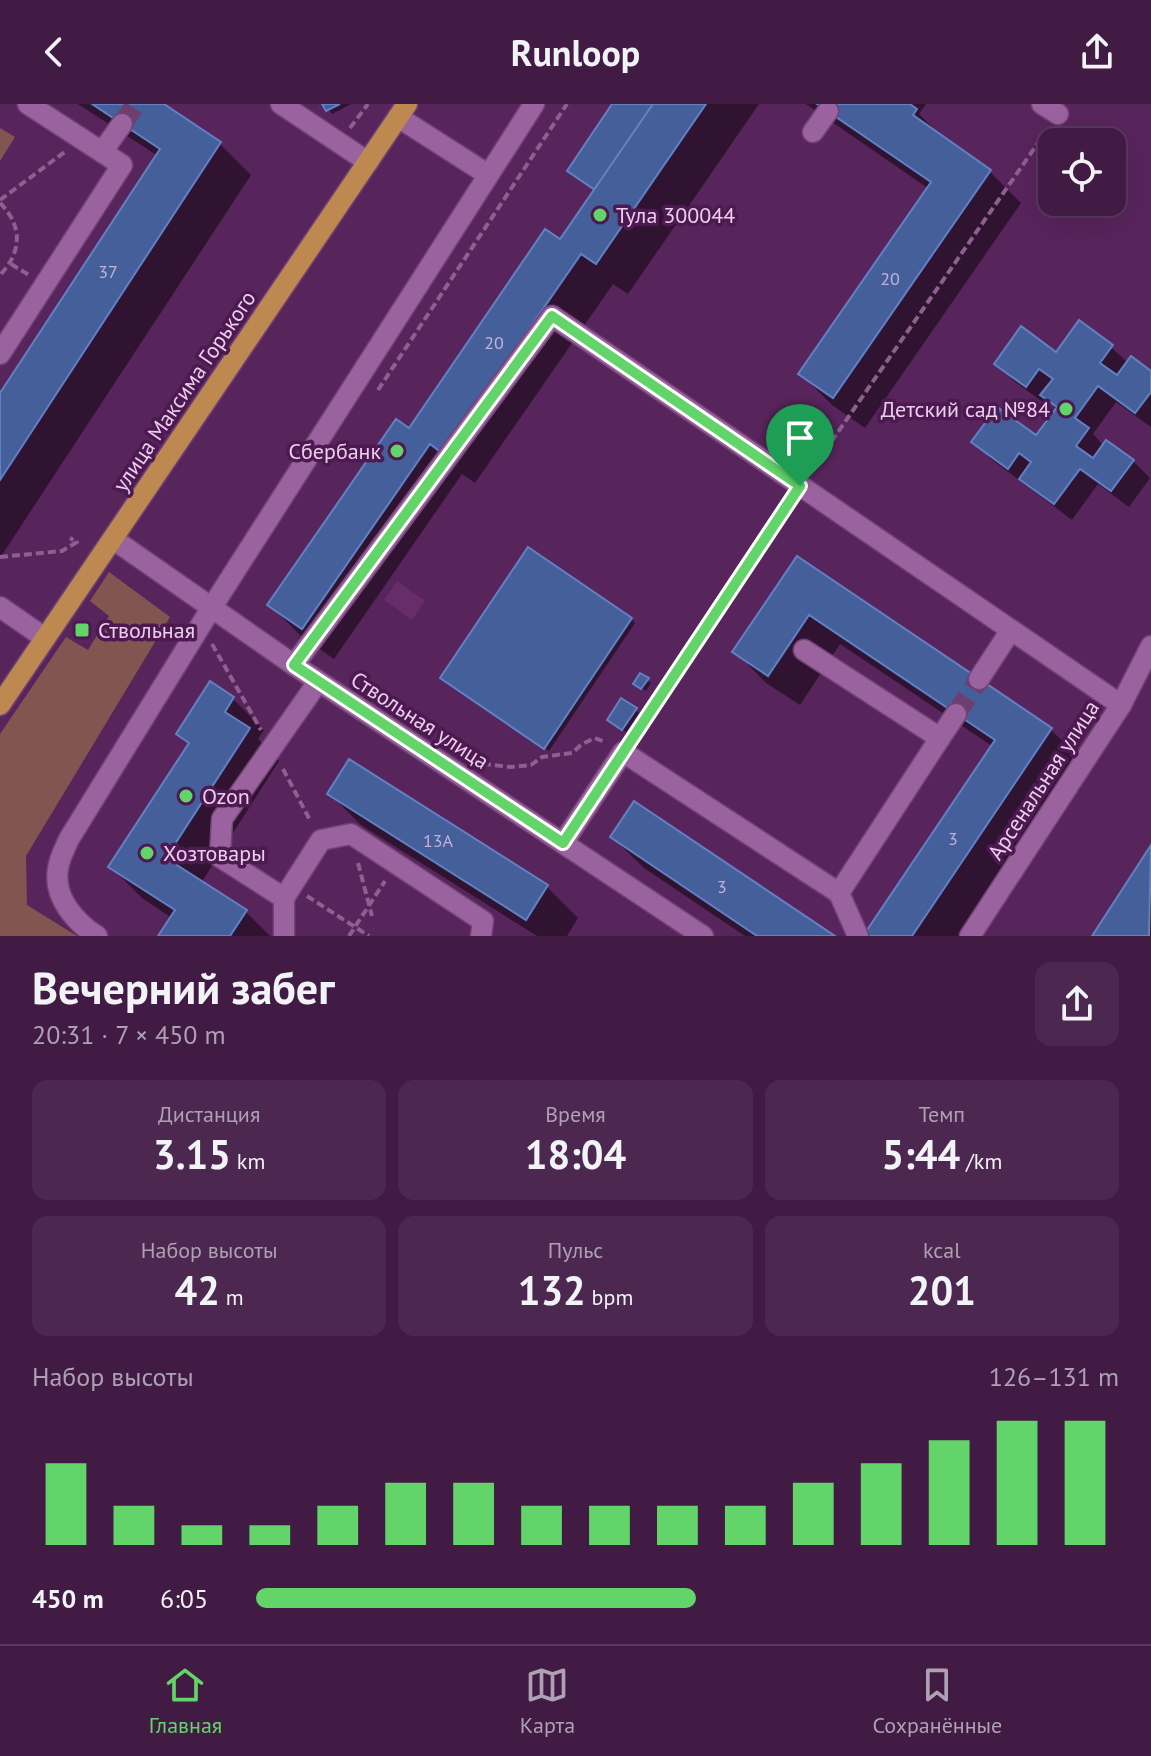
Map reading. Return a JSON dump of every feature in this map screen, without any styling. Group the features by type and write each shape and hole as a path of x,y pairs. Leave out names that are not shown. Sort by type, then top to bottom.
{"main road":[{"name":"улица Максима Горького","path":"0,705 403,110"}],"street":[{"path":"0,354 122,165 28,104"},
{"path":"281,104 368,162"},
{"path":"97,936 81,926 62,900 57,870 69,839 212,607 534,104"},
{"path":"403,110 487,174"},
{"path":"813,132 828,111"},
{"path":"102,152 122,124"},
{"path":"294,665 552,316 1121,705"},
{"name":"Ствольная улица","path":"113,539 318,682 695,934"},
{"path":"0,607 45,638"},
{"path":"979,679 1011,630"},
{"name":"Арсенальная улица","path":"970,936 1121,705 1151,646"},
{"path":"804,650 940,738"},
{"path":"288,892 220,857 222,819 318,682"},
{"path":"839,893 956,714"},
{"path":"563,843 614,747 839,893 858,936"},
{"path":"284,936 288,892 321,840 351,834 483,921 481,936"}],"path":[{"path":"339,143 368,104"},
{"path":"376,394 567,104"},
{"path":"459,775 479,764 531,765 542,757 572,753 595,738 614,747 800,486 1050,109"},
{"path":"0,275 11,264 17,247 17,230 0,201 82,139"},
{"path":"0,557 62,551 77,542 70,538"},
{"path":"351,834 372,916"},
{"path":"349,936 396,863"},
{"path":"288,892 369,936"}],"shaded area":[{"path":"0,128 15,137 0,161"},
{"path":"109,572 170,617 26,856 27,905 77,936 0,936 0,734 66,637 88,650 109,616 90,601"},
{"path":"397,581 425,601 412,620 384,600"}],"building":[{"path":"92,104 164,104 221,142 0,480 0,393 160,149"},
{"path":"322,104 340,104 326,111"},
{"path":"612,104 653,104 595,190 567,171"},
{"path":"653,104 706,104 596,264 581,254 443,454 430,444 302,629 267,605 396,419 409,428 545,229 560,239"},
{"path":"817,104 910,104 917,109 913,115 991,170 833,398 798,374 931,182"},
{"path":"1079,320 1113,345 1100,363 1117,375 1131,356 1151,371 1151,392 1135,413 1098,386 1075,418 1089,428 1076,446 1093,458 1106,440 1134,460 1111,491 1080,469 1054,504 1019,479 1031,462 1019,453 1008,469 971,442 997,407 1036,435 1057,407 1040,395 1053,379 1039,369 1026,387 994,364 1021,326 1056,352"},
{"path":"528,547 632,618 544,749 440,678"},
{"path":"797,556 1052,728 912,936 863,936 995,740 809,615 768,676 732,652"},
{"path":"640,673 649,678 641,689 633,684"},
{"path":"210,681 234,697 225,712 250,728 166,858 247,910 230,936 158,936 175,910 108,867 189,743 176,734"},
{"path":"621,698 637,708 622,730 607,720"},
{"path":"349,759 548,885 526,920 327,794"},
{"path":"634,801 835,936 757,936 610,837"},
{"path":"1151,845 1149,936 1092,936"}],"tunnel":[{"path":"122,124 136,104"},
{"path":"956,714 979,679"}],"place":[{"name":"Тула 300044","path":"600,215"},
{"name":"Детский сад №84","path":"1066,409"},
{"name":"Сбербанк","path":"397,451"},
{"name":"Ствольная","path":"82,630"},
{"name":"Ozon","path":"186,796"},
{"name":"Хозтовары","path":"147,853"}],"route":[{"path":"552,316 800,486 563,843 294,665 552,316"}]}
